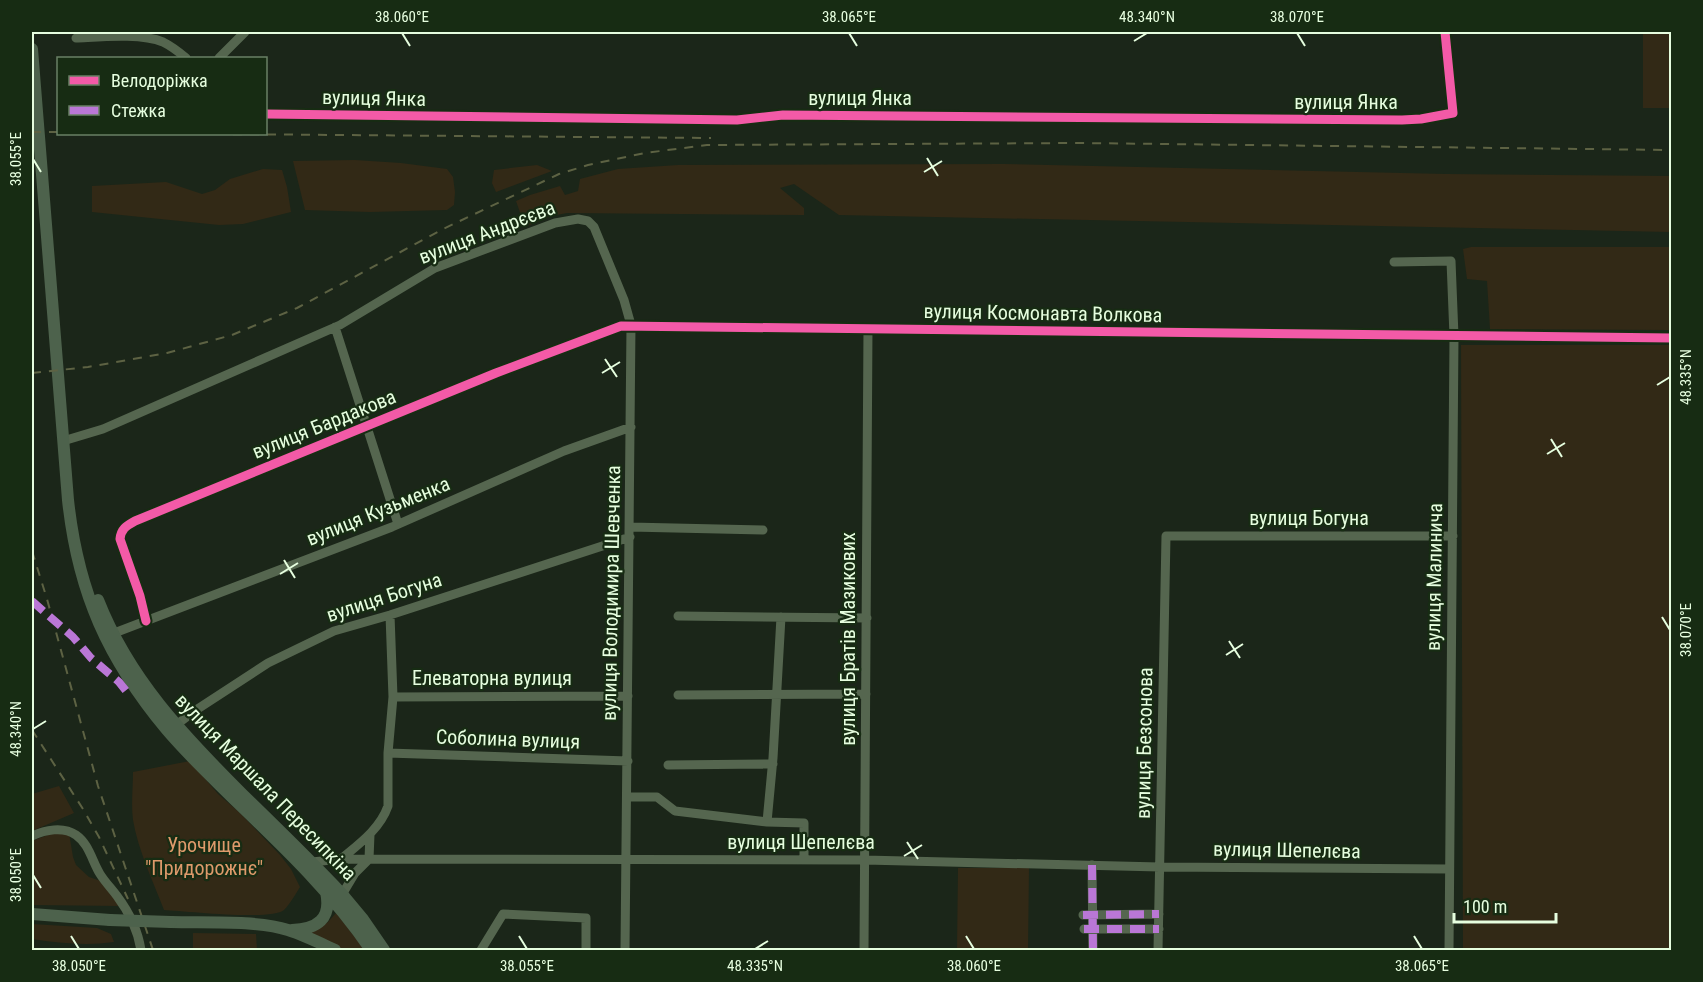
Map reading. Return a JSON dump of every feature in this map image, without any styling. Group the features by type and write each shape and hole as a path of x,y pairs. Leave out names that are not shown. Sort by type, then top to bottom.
{"main road":[{"name":"вулиця Маршала Пересипкіна","path":"32,49 69,510 75,553 89,600 129,678 172,728 188,753 326,892 340,899 348,918 371,951"},
{"name":"вулиця Маршала Пересипкіна","path":"172,728 197,749 312,862 340,899 362,918 384,951"},
{"path":"32,914 110,920 250,924 303,930 323,920 328,903 326,892"},
{"path":"287,930 318,941 335,951"}],"street":[{"path":"220,57 245,32"},
{"name":"вулиця Янка","path":"267,114 730,120 795,116 1421,119 1453,113 1445,32"},
{"path":"76,38 154,39 165,43 185,57"},
{"name":"вулиця Андрєєва","path":"63,441 103,429 335,327 435,268 545,227 578,219 588,221 594,227 624,300 631,325"},
{"name":"вулиця Малинича","path":"1394,261 1451,261 1454,336 1449,951"},
{"name":"вулиця Космонавта Волкова","path":"631,325 1671,338"},
{"name":"вулиця Бардакова","path":"146,621 140,596 120,539 125,527 367,425 612,328 631,325"},
{"name":"вулиця Володимира Шевченка","path":"625,951 631,325"},
{"path":"335,327 367,425"},
{"name":"вулиця Братів Мазикових","path":"864,951 868,328"},
{"name":"вулиця Бардакова","path":"367,425 398,524"},
{"name":"вулиця Кузьменка","path":"109,636 398,524 564,451 631,426"},
{"name":"вулиця Богуна","path":"172,728 195,710 268,663 333,631 390,615 630,532 763,530"},
{"name":"вулиця Богуна","path":"1166,536 1453,536"},
{"name":"вулиця Безсонова","path":"1158,951 1166,536"},
{"path":"341,859 370,834 388,806 388,753 393,697 390,615"},
{"path":"678,616 867,618"},
{"path":"768,822 781,617"},
{"path":"678,694 866,694"},
{"name":"Елеваторна вулиця","path":"393,697 628,696"},
{"name":"Соболина вулиця","path":"388,753 628,761"},
{"path":"668,765 773,764"},
{"path":"627,797 657,797 675,811 804,824 804,860"},
{"path":"32,836 40,832 62,829 82,840 98,871 134,925 141,951"},
{"path":"323,920 340,899 355,873 369,859 370,834"},
{"name":"вулиця Шепелєва","path":"312,862 341,859 865,860 1160,867 1449,869"},
{"path":"1092,865 1088,929 1093,951"},
{"path":"482,951 503,914 586,918 586,951"},
{"path":"1088,915 1159,914"},
{"path":"1088,929 1159,929"}],"green space":[{"path":"1671,33 1671,108 1643,108 1643,34"},
{"path":"355,160 447,169 453,177 454,205 447,210 370,212 305,210 293,161"},
{"path":"1003,164 1446,174 1671,176 1671,232 839,215 794,184 780,188 804,208 804,215 567,213 551,216 525,227 516,201 560,186 565,195 578,191 580,179 618,169 678,165"},
{"path":"537,165 552,171 496,192 492,183 494,170"},
{"path":"263,169 282,170 291,212 243,224 219,225 92,212 92,186 166,182 202,194 215,190 230,179"},
{"path":"1471,247 1671,247 1671,330 1490,329 1487,281 1467,279 1463,249"},
{"path":"1461,345 1671,345 1671,950 1463,950"},
{"name":"Урочище \"Придорожнє\"","path":"190,761 218,794 240,813 291,869 300,887 284,910 263,915 246,915 164,910 135,831 132,808 133,772"},
{"path":"59,786 74,813 32,831 32,794"},
{"path":"53,833 69,833 76,865 89,877 101,881 122,906 32,905 32,841"},
{"path":"958,868 1029,868 1028,950 957,950"},
{"path":"336,913 365,950 344,950 309,933 328,922"},
{"path":"32,924 97,928 111,934 114,942 73,944 32,939"},
{"name":"Урочище \"Придорожнє\"","path":"193,933 256,934 257,950 193,950"}],"railway":[{"path":"32,132 57,132"},
{"path":"267,134 711,138"},
{"path":"32,373 88,367 167,353 232,335 297,308 443,229 559,174 588,165 645,153 707,145 1078,143 1672,150"},
{"path":"32,551 98,786 153,950"},
{"path":"32,730 99,837 128,899"}],"marked path":[{"path":"32,601 73,637 91,658 119,682 130,696"},
{"path":"1092,865 1093,950"},
{"path":"1083,915 1159,914"},
{"path":"1084,929 1159,929"}],"cycle path":[{"path":"267,114 737,120 783,115 1421,119 1453,113 1445,32"},
{"path":"146,621 140,596 120,539 123,530 135,521 496,373 621,326 1672,338"}]}
